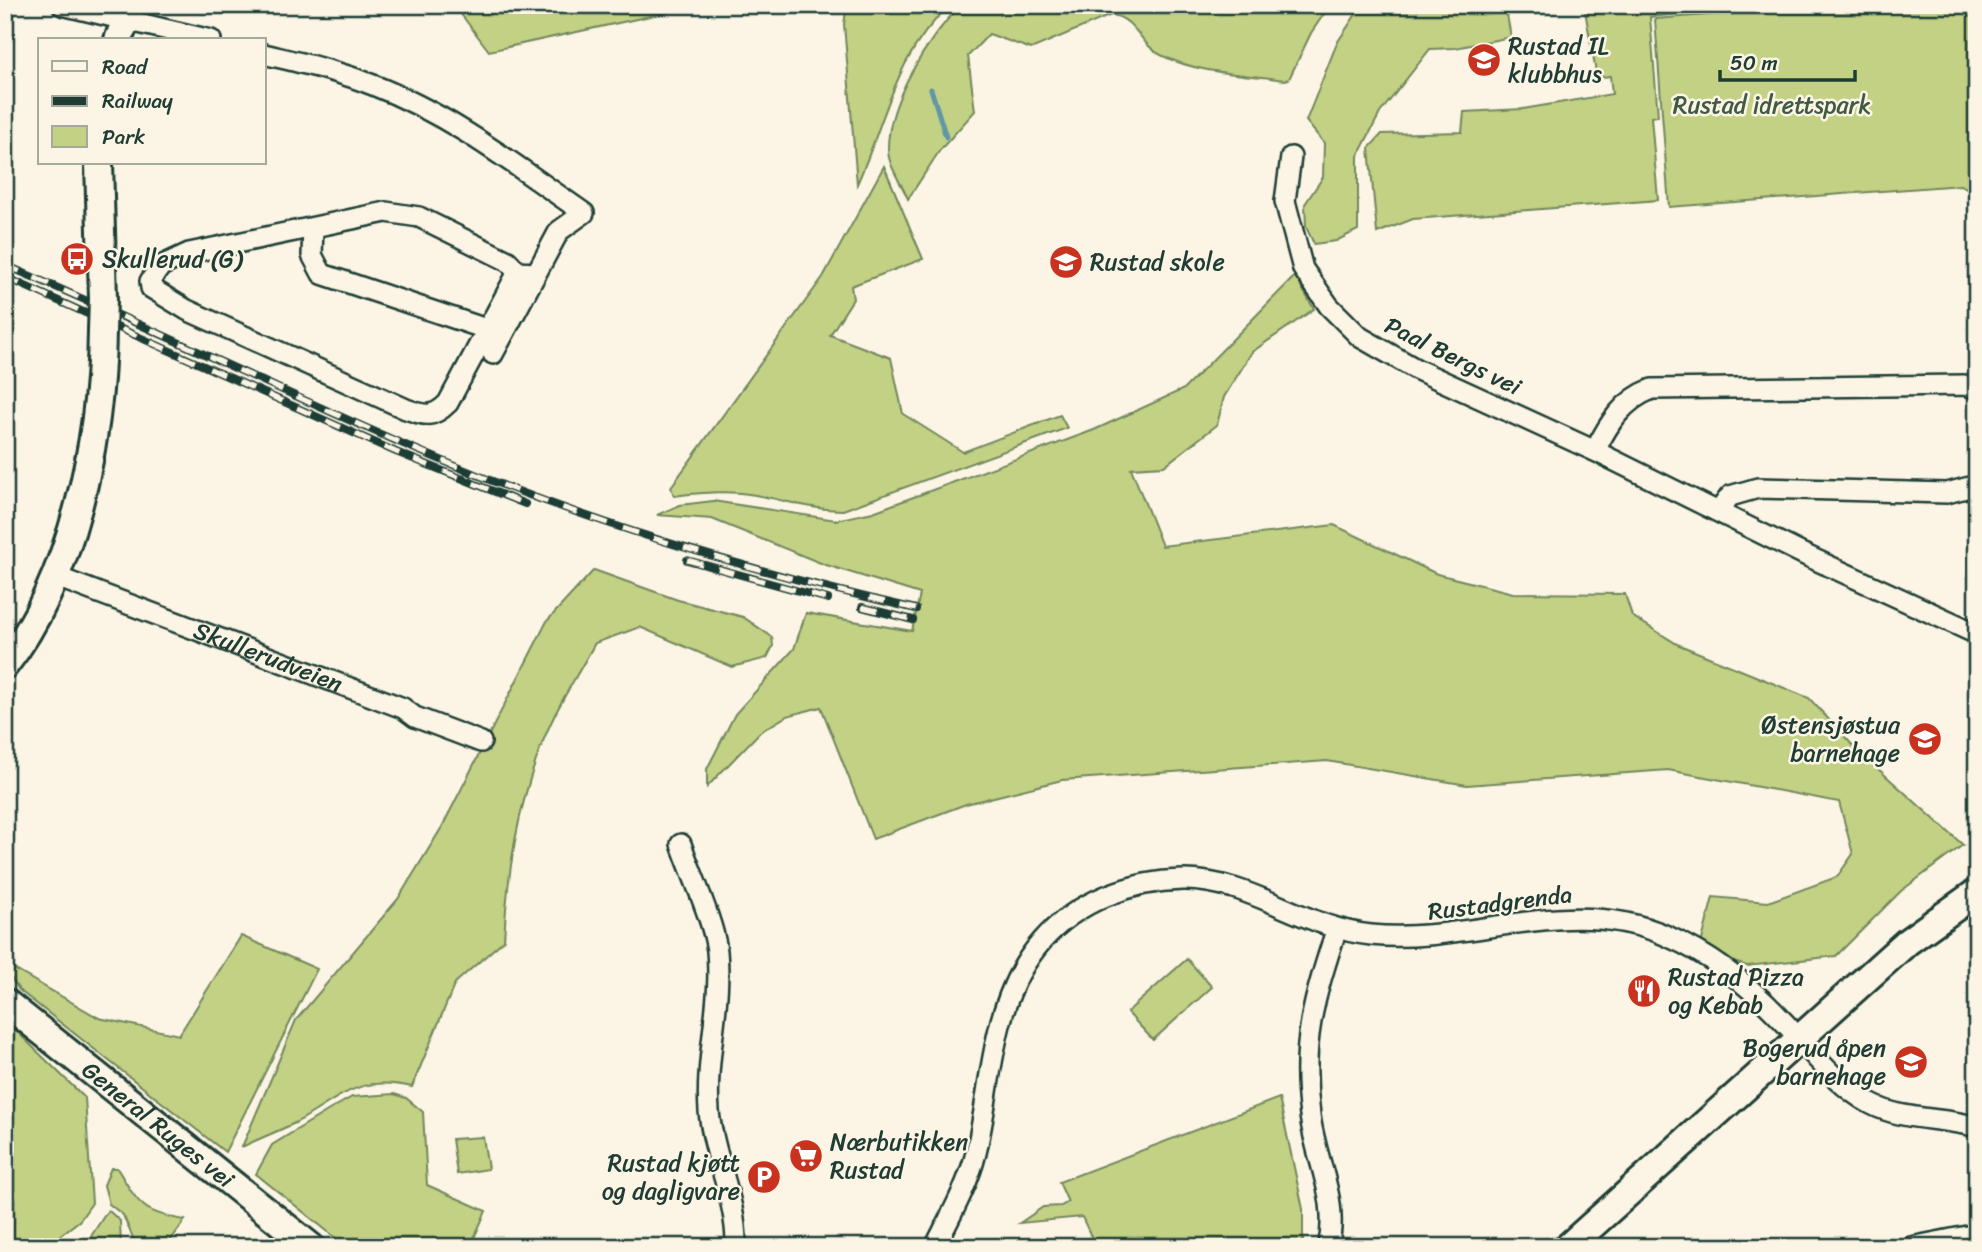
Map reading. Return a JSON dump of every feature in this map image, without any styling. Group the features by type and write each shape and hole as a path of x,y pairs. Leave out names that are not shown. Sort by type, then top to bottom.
{"main road":[{"path":"5,665 30,628 54,576 89,459 100,382 102,331 99,164"},
{"path":"1568,1247 1907,942 1977,892"},
{"name":"General Ruges vei","path":"5,1002 311,1247"}],"street":[{"path":"62,5 201,38"},
{"path":"266,55 372,85 413,103 506,156 584,213 561,227 486,329 448,403 437,414 430,416 406,409 187,310 151,288 150,281 161,267 189,253 386,212 411,215 527,272"},
{"name":"Paal Bergs vei","path":"1291,157 1285,201 1303,269 1346,324 1368,342 1416,369 1595,451 1977,634"},
{"path":"313,228 312,255 322,274 486,329"},
{"path":"493,354 527,295 527,272"},
{"path":"1595,451 1608,424 1628,402 1652,389 1964,385 1977,388"},
{"path":"1719,511 1730,496 1758,488 1947,493 1977,485"},
{"name":"Skullerudveien","path":"54,576 403,708 415,717 481,742"},
{"path":"681,844 717,948 718,1017 710,1065 709,1109 715,1146 733,1207 736,1247"},
{"name":"Rustadgrenda","path":"935,1247 975,1155 1003,1008 1029,958 1043,939 1083,907 1124,889 1182,880 1230,886 1336,931 1421,937 1561,917 1632,923 1665,935 1709,958 1750,989 1848,1088 1874,1106 1908,1116 1971,1123"},
{"path":"1328,1247 1332,1224 1328,1193 1310,1117 1305,1059 1315,995 1336,931"},
{"path":"1911,1247 1977,1234"}],"green space":[{"path":"454,5 701,5 489,51"},
{"path":"847,5 950,5 916,45 904,67 857,184 844,24"},
{"path":"961,5 1330,5 1311,33 1289,79 1285,80 1222,72 1176,61 1154,51 1132,26 1111,15 1031,49 989,34 968,56 975,111 940,150 908,199 888,154 895,110 923,52"},
{"path":"1362,5 1558,5 1507,15 1511,37 1455,48 1430,49 1380,113 1358,156 1358,230 1336,241 1314,244 1306,227 1305,204 1323,177 1324,143 1306,121 1337,43"},
{"path":"1584,5 1765,5 1650,17 1658,116 1651,117 1658,200 1413,219 1377,233 1369,148 1382,134 1462,132 1464,112 1523,109 1612,94 1610,76 1597,78"},
{"name":"Rustad idrettspark","path":"1842,5 1977,5 1977,194 1961,185 1669,207 1655,19"},
{"path":"884,166 923,259 851,286 853,299 830,335 891,358 903,414 963,452 1060,415 1067,428 843,510 817,508 740,493 674,496 671,487 823,277"},
{"path":"1295,276 1314,309 1252,352 1224,397 1217,425 1164,466 1131,468 1162,546 1334,525 1437,574 1513,593 1625,594 1632,616 1677,644 1809,698 1857,750 1963,845 1901,891 1836,956 1747,966 1699,952 1713,897 1768,902 1837,877 1853,854 1839,802 1668,770 1467,785 1327,761 1062,780 966,804 873,839 821,707 787,716 760,732 707,787 707,769 735,714 794,649 806,613 912,631 920,594 823,564 712,519 657,515 680,505 713,501 836,520 873,512 1094,430 1184,389"},
{"path":"594,570 678,600 743,617 772,637 773,646 767,658 732,667 640,627 595,643 553,718 526,792 515,840 504,940 455,983 412,1087 393,1084 363,1086 338,1097 297,1122 242,1147 296,1020 398,899 442,827 547,621"},
{"path":"241,936 317,969 225,1152 19,990 5,969 5,964 99,1018 179,1035"},
{"path":"1187,959 1212,987 1153,1040 1127,1012"},
{"path":"5,1020 85,1098 92,1203 80,1220 45,1247 5,1247"},
{"path":"394,1094 406,1098 423,1112 427,1185 486,1211 470,1247 347,1247 256,1174 272,1145 329,1110 352,1097"},
{"path":"1279,1098 1303,1209 1303,1247 1096,1247 1082,1217 1020,1223 1043,1207 1061,1206 1068,1202 1059,1182"},
{"path":"483,1137 488,1169 457,1174 452,1139"},
{"path":"111,1168 117,1168 137,1199 150,1210 185,1220 166,1247 137,1247 123,1215 109,1204 104,1185"},
{"path":"108,1210 120,1221 121,1247 84,1247"}],"waterway":[{"path":"535,10 546,5"},
{"path":"931,89 946,137"}],"railway":[{"path":"5,265 433,457 547,502 703,553 916,609"},
{"path":"5,277 396,452 525,504"},
{"path":"687,560 828,599"},
{"path":"862,607 913,620"}],"place":[{"name":"Rustad IL klubbhus","path":"1484,60"},
{"name":"Skullerud (G)","path":"77,259"},
{"name":"Rustad skole","path":"1066,262"},
{"name":"Østensjøstua barnehage","path":"1925,739"},
{"name":"Rustad Pizza og Kebab","path":"1644,991"},
{"name":"Bogerud åpen barnehage","path":"1911,1062"},
{"name":"Nærbutikken Rustad","path":"806,1156"},
{"name":"Rustad kjøtt og dagligvare","path":"764,1177"}]}
